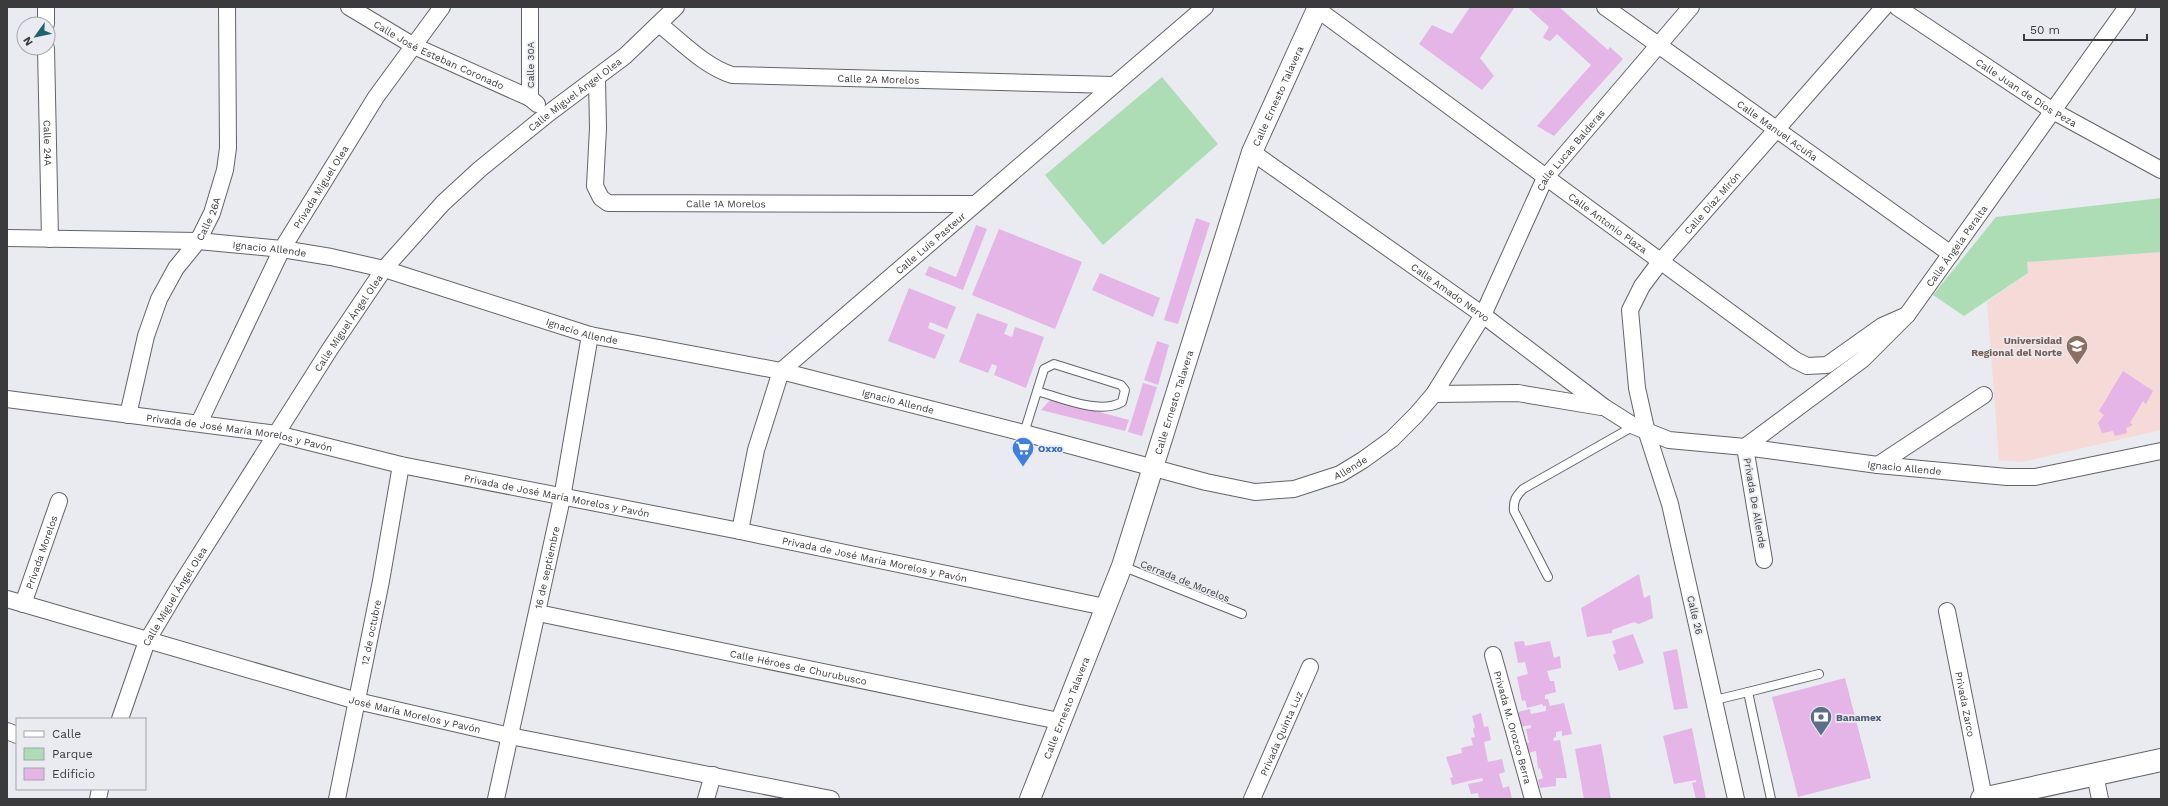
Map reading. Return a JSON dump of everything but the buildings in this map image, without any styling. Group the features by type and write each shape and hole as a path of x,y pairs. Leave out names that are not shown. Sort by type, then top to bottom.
{"main road":[{"path":"1983,799 2095,776 2161,760"}],"street":[{"name":"Calle 26A","path":"128,415 146,336 159,299 176,268 198,241 212,213 225,170 228,148 227,7"},
{"name":"Calle José Esteban Coronado","path":"349,7 414,46 530,98"},
{"name":"Privada Miguel Olea","path":"200,423 282,249 376,97 442,7"},
{"name":"Calle 30A","path":"530,7 530,98 549,113"},
{"name":"Calle Miguel Ángel Olea","path":"120,718 148,641 178,589 330,349 384,269 443,203 480,169 549,113 597,79 676,7"},
{"name":"Calle Luis Pasteur","path":"781,371 1205,7"},
{"name":"Calle Manuel Acuña","path":"1605,7 1951,254"},
{"name":"Calle Lucas Balderas","path":"1482,315 1545,178 1691,7"},
{"name":"Calle Díaz Mirón","path":"1641,430 1630,310 1642,286 1660,262 1776,128 1884,7"},
{"name":"Calle Juan de Dios Peza","path":"1897,7 2053,111 2161,170"},
{"name":"Calle Ángela Peralta","path":"1745,447 1863,359 1907,315 2127,7"},
{"name":"Calle Ernesto Talavera","path":"1030,799 1059,721 1122,566 1252,152 1317,8"},
{"name":"Calle Antonio Plaza","path":"1317,8 1545,178 1795,360 1807,366 1827,365 1882,326 1907,315"},
{"name":"Calle 2A Morelos","path":"659,24 708,64 732,75 1113,85"},
{"name":"Calle 24A","path":"46,56 50,239"},
{"name":"Calle 1A Morelos","path":"597,79 598,128 595,186 601,198 608,203 974,204"},
{"name":"Calle Amado Nervo","path":"1252,152 1482,315 1604,407 1641,430"},
{"name":"Ignacio Allende","path":"7,238 198,241 282,249 331,257 384,269 590,335 781,371 1024,433 1152,468"},
{"name":"Allende","path":"1152,468 1255,492 1294,489 1340,474 1363,460 1392,439 1416,415 1434,394 1482,315"},
{"name":"16 de septiembre","path":"496,799 562,498 590,335"},
{"path":"740,531 756,450 781,371"},
{"path":"1434,394 1518,393 1604,407"},
{"path":"1878,465 1984,395"},
{"name":"Privada de José María Morelos y Pavón","path":"7,399 277,434 401,465 562,498 740,531 1105,607"},
{"name":"Ignacio Allende","path":"1641,430 1669,440 1745,447 1878,465 2007,477 2028,477 2161,451"},
{"name":"Calle 26","path":"1641,430 1670,504 1736,799"},
{"name":"Privada De Allende","path":"1745,447 1764,560"},
{"name":"12 de octubre","path":"337,799 401,465"},
{"name":"Privada Morelos","path":"23,604 59,501"},
{"name":"José María Morelos y Pavón","path":"7,599 357,701 510,736 713,774 831,799"},
{"name":"Privada Zarco","path":"1947,611 1983,799"},
{"name":"Calle Héroes de Churubusco","path":"538,612 1059,721"},
{"name":"Privada M. Orozco Berra","path":"1493,656 1533,799"},
{"name":"Privada Quinta Luz","path":"1252,799 1310,667"},
{"path":"706,799 713,774"},
{"path":"2095,776 2100,799"}],"lane":[{"path":"1024,433 1037,391 1044,369 1054,364 1121,385 1125,390 1122,402 1108,408 1091,406 1037,391"},
{"path":"1548,577 1514,511 1513,504 1517,494 1523,489 1641,430"},
{"name":"Cerrada de Morelos","path":"1122,566 1242,614"},
{"path":"1715,700 1819,674"},
{"path":"1748,692 1771,799"}],"shaded area":[{"name":"Universidad Regional del Norte","path":"2161,252 2161,430 2022,462 1999,460 1987,302 2028,273 2026,262"}],"green space":[{"path":"1162,77 1218,144 1103,245 1045,175"},
{"path":"2161,198 2161,252 2027,262 2028,273 1964,316 1933,295 1996,217"}],"place":[{"name":"Universidad Regional del Norte","path":"2077,366"},
{"name":"Oxxo","path":"1023,468"},
{"name":"Banamex","path":"1821,736"}]}
